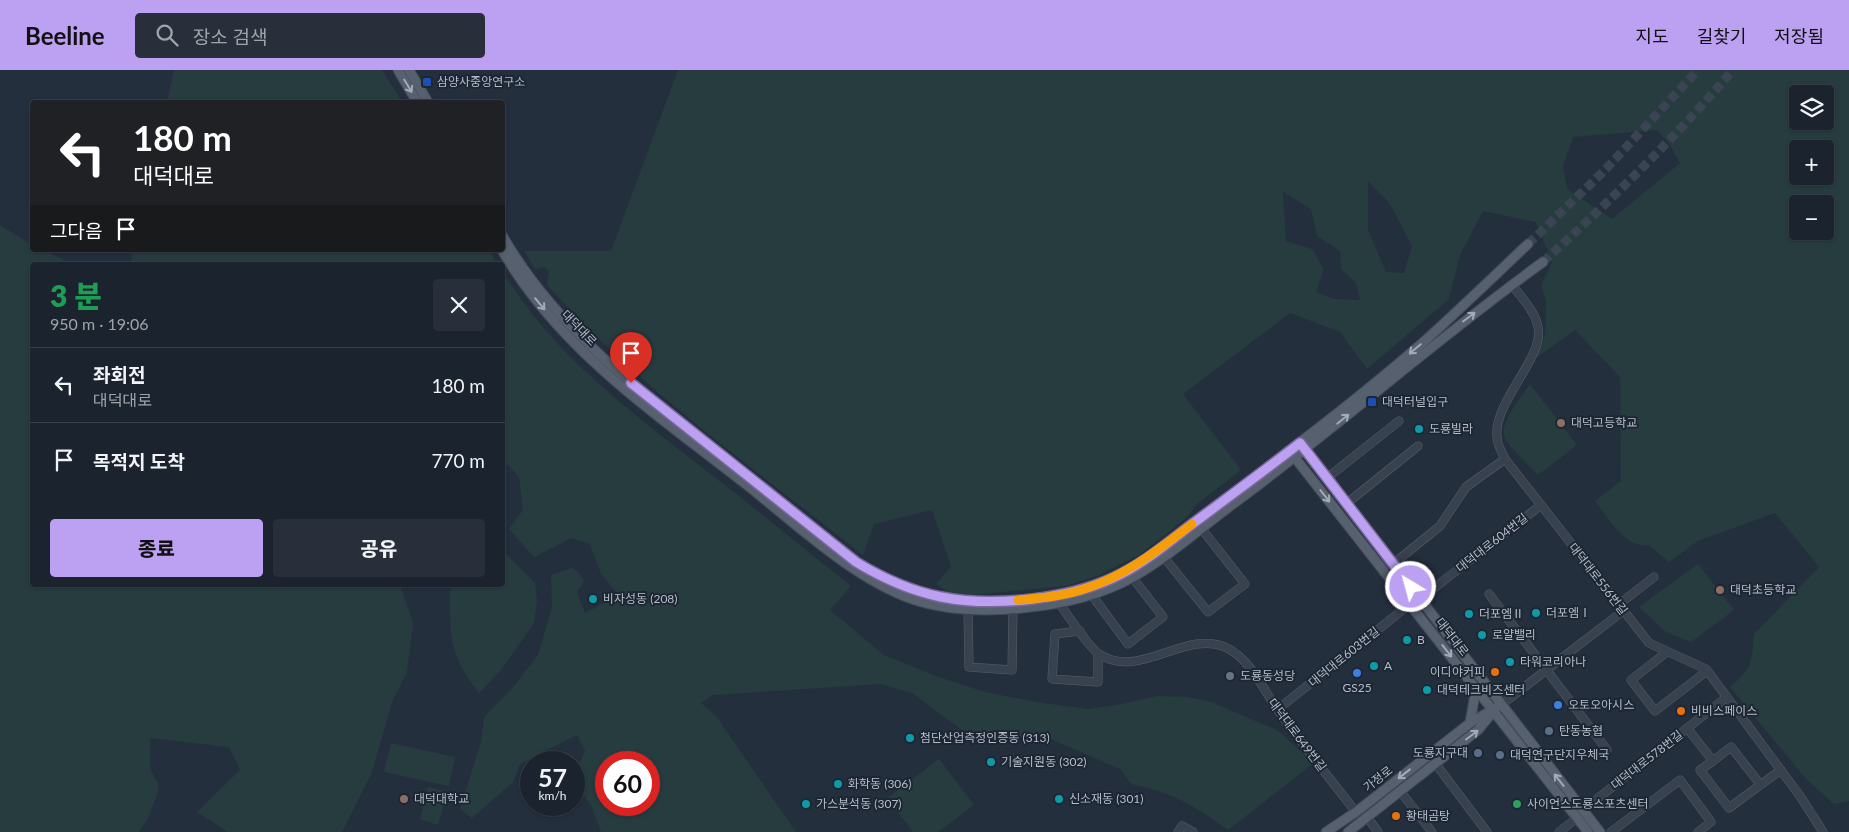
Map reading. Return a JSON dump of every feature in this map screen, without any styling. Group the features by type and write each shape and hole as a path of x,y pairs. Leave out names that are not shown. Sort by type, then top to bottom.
{"main road":[{"path":"398,70 416,100"},
{"path":"408,70 427,100"},
{"name":"대덕대로","path":"505,240 545,297 582,339 618,372 856,562 897,584 918,592 954,601 986,603 1061,595 1088,588 1114,578 1144,561 1302,447 1420,599 1588,832"},
{"path":"1302,447 1419,346 1528,244"},
{"name":"대덕대로","path":"503,252 538,303 606,372 834,553 890,590 937,606 968,610 1059,603 1091,594 1132,578 1201,528 1292,454"},
{"path":"1302,447 1458,325 1543,262"},
{"name":"대덕대로","path":"1292,454 1476,688 1497,708 1600,832"},
{"path":"1470,723 1476,688"},
{"name":"가정로","path":"1326,832 1356,812 1470,723 1497,708"},
{"name":"가정로","path":"1348,832 1478,730 1497,708"}],"street":[{"name":"대덕대로556번길","path":"1512,285 1534,316 1539,335 1530,358 1498,419 1496,438 1505,459 1649,643 1690,660 1707,671 1781,770 1823,832"},
{"path":"1327,478 1399,421"},
{"path":"1346,504 1418,446"},
{"path":"1393,564 1440,526 1466,487 1505,459"},
{"name":"대덕대로604번길","path":"1420,599 1541,505"},
{"path":"1163,556 1208,612 1245,584 1201,528"},
{"path":"1497,708 1547,670 1621,608 1654,577"},
{"path":"1125,661 1128,644 1164,617 1132,578"},
{"path":"1091,594 1128,644"},
{"path":"1489,594 1606,750"},
{"path":"1059,603 1098,654 1098,682 1052,679 1055,634 1080,631"},
{"name":"대덕대로603번길","path":"1278,709 1410,604"},
{"path":"968,610 969,667 1012,670 1013,608"},
{"name":"대덕대로649번길","path":"1098,654 1120,662 1159,655 1198,643 1214,643 1228,648 1239,656 1356,812"},
{"path":"1667,652 1631,680 1655,710 1707,671"},
{"name":"대덕대로578번길","path":"1583,810 1726,697"},
{"name":"대덕대로578번길","path":"1687,728 1713,761"},
{"path":"1760,784 1731,748 1700,770 1729,808 1781,770"},
{"path":"1435,763 1487,832"},
{"path":"1611,832 1680,780 1711,822 1698,832"},
{"name":"가정로","path":"1400,791 1432,832"},
{"path":"1366,817 1378,832"},
{"path":"1559,832 1577,818"},
{"path":"1178,832 1182,826 1193,832"}],"green space":[{"path":"174,70 382,70 401,100 167,100"},
{"path":"678,70 1849,70 1849,801 1834,804 1807,780 1730,687 1743,675 1750,664 1754,634 1819,567 1775,513 1698,541 1669,562 1649,545 1640,545 1632,542 1611,523 1595,501 1621,481 1620,377 1575,330 1532,361 1545,335 1546,301 1541,286 1552,262 1536,222 1483,211 1460,255 1449,299 1367,369 1340,332 1290,313 1183,394 1241,470 1197,504 1185,519 1139,555 1097,576 1066,586 972,595 948,592 936,584 951,566 932,510 874,524 863,555 699,426 620,359 547,285 549,272 545,267 535,269 524,251 611,251","holes":["1657,130 1670,145 1680,163 1612,219 1567,189 1563,166 1573,137","1368,181 1390,204 1412,246 1404,273 1386,272 1368,230","1283,192 1311,209 1317,236 1340,251 1341,269 1356,283 1360,300 1334,299 1316,292 1324,269 1312,249 1286,241"]},
{"path":"0,225 30,244 30,252 47,252 68,262 30,262 30,587 401,587 413,623 407,672 392,702 372,772 342,832 228,832 197,812 240,770 229,747 150,738 150,769 159,790 148,818 139,832 0,832"},
{"path":"133,252 490,252 496,262 131,262"},
{"path":"505,275 545,330 596,381 651,428 851,586 830,610 884,655 936,676 985,692 1036,702 1088,709 1157,696 1188,697 1211,702 1277,730 1314,763 1228,830 1182,801 1158,791 1131,784 1120,769 1044,736 1029,739 997,730 971,737 912,693 881,684 713,695 701,703 716,716 796,832 601,832 595,816 660,816 660,751 595,751 595,816 585,797 585,751 577,735 546,751 520,751 520,764 513,782 472,818 460,809 481,742 484,717 514,686 538,655 552,608 551,575 572,568 577,571 584,581 577,592 585,613 619,595 601,574 590,544 572,538 534,557 509,529 523,510 519,477 505,462"},
{"path":"1530,384 1577,445 1538,475 1513,449 1504,434 1504,427 1511,411"},
{"path":"505,553 535,583 537,601 534,623 501,670 479,693 462,667 453,645 450,622 451,587 505,587"},
{"path":"1698,564 1734,610 1691,642 1666,632 1639,607"},
{"path":"391,743 455,757 449,786 384,772"},
{"path":"939,759 974,805 938,832 913,832 887,798"},
{"path":"428,787 448,792 438,825 420,819"}],"tunnel":[{"path":"1528,244 1604,171 1698,70"},
{"path":"1543,262 1641,169 1688,121 1733,70"}],"slow traffic":[{"path":"1018,600 1061,595 1088,588 1114,578 1144,561 1192,524"}],"place":[{"name":"삼양사중앙연구소","path":"427,82"},
{"name":"대덕터널입구","path":"1372,402"},
{"name":"대덕고등학교","path":"1561,423"},
{"name":"도룡빌라","path":"1419,429"},
{"name":"대덕초등학교","path":"1720,590"},
{"name":"비자성동 (208)","path":"593,599"},
{"name":"더포엠Ⅰ","path":"1536,613"},
{"name":"더포엠Ⅱ","path":"1469,614"},
{"name":"로얄밸리","path":"1482,635"},
{"name":"B","path":"1407,640"},
{"name":"타워코리아나","path":"1510,662"},
{"name":"A","path":"1374,666"},
{"name":"이디야커피","path":"1495,672"},
{"name":"GS25","path":"1357,673"},
{"name":"도룡동성당","path":"1230,676"},
{"name":"대덕테크비즈센터","path":"1427,690"},
{"name":"오토오아시스","path":"1558,705"},
{"name":"비비스페이스","path":"1681,711"},
{"name":"탄동농협","path":"1549,731"},
{"name":"첨단산업측정인증동 (313)","path":"910,738"},
{"name":"도룡지구대","path":"1478,753"},
{"name":"대덕연구단지우체국","path":"1500,755"},
{"name":"기술지원동 (302)","path":"991,762"},
{"name":"화학동 (306)","path":"838,784"},
{"name":"대덕대학교","path":"404,799"},
{"name":"신소재동 (301)","path":"1059,799"},
{"name":"가스분석동 (307)","path":"806,804"},
{"name":"사이언스도룡스포츠센터","path":"1517,804"},
{"name":"황태곰탕","path":"1396,816"}],"route":[{"path":"631,383 856,562 874,573 918,592 954,601 986,603 1061,595 1088,588 1114,578 1144,561 1300,443 1411,587"}]}
